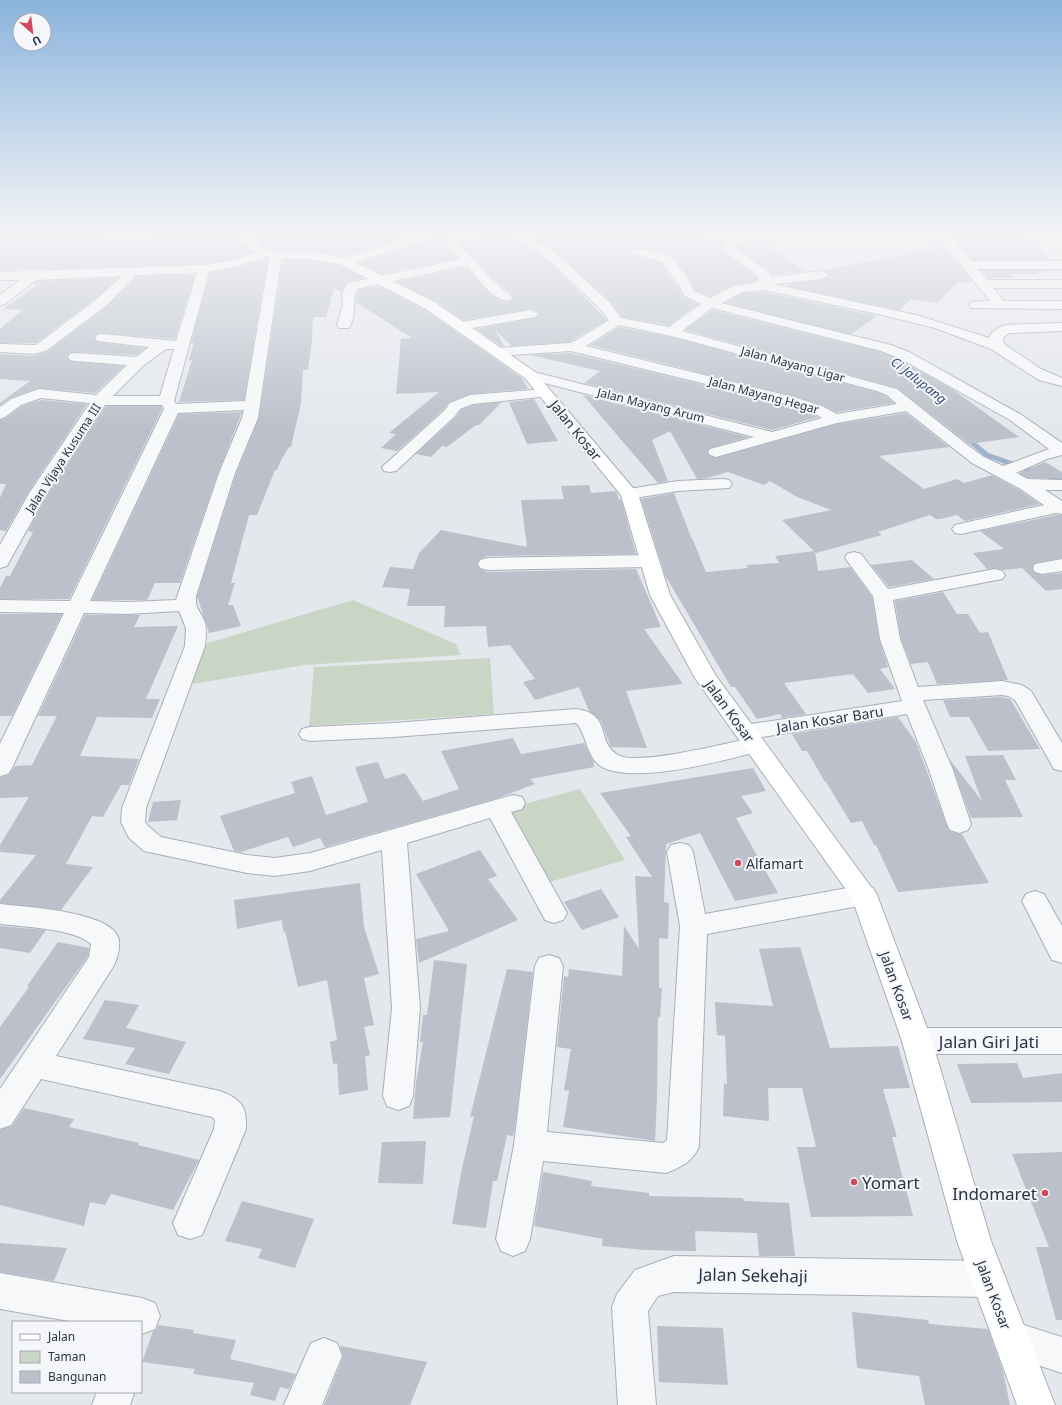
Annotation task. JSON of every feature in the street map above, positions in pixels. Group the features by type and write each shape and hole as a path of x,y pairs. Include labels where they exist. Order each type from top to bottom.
{"street":[{"path":"0,348 32,350 40,348 107,298"},
{"path":"0,768 76,608 169,405 181,345 195,298"},
{"path":"265,298 250,418 227,473 186,596 185,605 193,617 198,629 195,646 134,808 133,822 138,832 153,844 247,864 275,867 310,862 505,806 554,913"},
{"path":"344,325 349,298"},
{"name":"Jalan Kosar","path":"415,298 431,306 461,326 530,375 629,494 660,595 706,678 864,895 917,1041 974,1241 1036,1405"},
{"path":"498,352 571,347 582,343 617,321 596,298"},
{"path":"698,298 711,304 886,348 921,363 1015,417 1062,450"},
{"path":"672,332 721,298"},
{"path":"822,298 916,320 997,346 1049,379 1062,382"},
{"path":"994,298 1000,305"},
{"path":"976,306 1062,305"},
{"path":"461,326 532,314"},
{"name":"Jalan Mayang Ligar","path":"617,321 672,332 882,388 892,392 964,450 1013,468 1025,484 1061,508"},
{"path":"997,346 996,338 1005,329 1062,326"},
{"path":"102,338 164,345 181,345"},
{"name":"Jalan Vijaya Kusuma III","path":"0,562 39,492 100,400 139,362 164,345"},
{"name":"Jalan Mayang Hegar","path":"571,347 792,401 817,409 835,419"},
{"path":"75,357 139,362"},
{"name":"Jalan Mayang Arum","path":"530,375 771,436"},
{"path":"0,414 16,402 39,393 100,400 169,405 252,405"},
{"path":"390,467 450,413 455,406 470,400 546,393"},
{"path":"835,419 909,406"},
{"name":"Jalan Mayang Hegar","path":"716,452 835,419"},
{"path":"1013,468 1062,450"},
{"path":"629,494 678,486 723,484"},
{"path":"1025,484 1061,485"},
{"path":"961,529 1061,508"},
{"path":"854,558 883,596 890,638 899,667 941,770 959,824"},
{"path":"487,564 649,560"},
{"path":"1042,568 1062,565"},
{"path":"883,596 995,575"},
{"path":"0,606 76,608 185,605"},
{"name":"Jalan Kosar Baru","path":"310,734 394,730 576,716 588,721 604,756 616,765 640,765 670,762 750,739 913,700 1002,688 1014,690 1024,696 1062,762"},
{"path":"394,839 403,946 406,1008 398,1096"},
{"path":"530,1145 666,1158 683,1147 694,926 680,852"},
{"path":"694,926 864,895"},
{"path":"1035,901 1062,952"},
{"path":"0,914 63,922 94,930 105,940 103,959 0,1115"},
{"path":"513,1239 530,1145 549,966"},
{"name":"Jalan Giri Jati","path":"917,1041 1062,1041"},
{"path":"34,1064 220,1105 231,1114 230,1129 190,1223"},
{"name":"Jalan Sekehaji","path":"637,1405 630,1307 647,1282 674,1274 988,1279"},
{"path":"0,1291 142,1316"},
{"path":"1011,1339 1062,1355"},
{"path":"303,1405 324,1356"}],"green space":[{"path":"353,600 456,644 461,655 304,665 193,684 184,650"},
{"path":"490,658 494,714 309,726 314,667"},
{"path":"580,789 625,860 546,883 506,809"}],"building":[{"path":"20,298 96,298 36,343 0,343 0,329 23,310 3,309"},
{"path":"116,298 188,298 175,339 102,333 97,334 94,337 97,342 145,348 136,355 69,353 67,358 70,361 124,366 95,393 38,388 10,398 0,405 0,403 30,381 0,379 0,354 32,356 47,352 109,305"},
{"path":"203,298 261,298 244,400 179,402 192,360 189,360 194,343 191,343"},
{"path":"277,298 331,298 326,317 313,317 308,370 303,370 301,403 291,447 289,447 277,470 275,470 257,515 249,515 231,583 235,583 228,605 233,605 241,626 209,633 197,596 236,474 259,418"},
{"path":"357,298 401,298 425,310 522,378 528,389 470,394 449,402 444,409 397,451 381,448 396,434 389,433 439,392 396,394 401,339 412,338 356,302"},
{"path":"428,298 496,298 504,302 512,301 513,298 585,298 607,320 569,342 512,346 495,330 504,346 501,346 476,329 536,318 539,313 531,309 463,320"},
{"path":"606,298 685,298 698,304 669,325 622,317"},
{"path":"735,298 790,298 877,316 851,334 725,303"},
{"path":"841,298 942,298 937,303 911,299 899,310"},
{"path":"712,310 881,352 898,359 952,389 1019,437 969,444 897,388 685,330"},
{"path":"619,327 671,337 877,392 886,396 894,403 837,412 822,405 797,397 590,345"},
{"path":"571,353 787,405 811,413 818,417 772,430 584,383 600,371 530,355"},
{"path":"583,395 748,437 710,448 707,453 716,458 837,424 906,413 949,447 879,456 924,489 957,479 964,483 992,475 1018,489 1040,504 965,521 957,515 936,519 930,515 878,532 882,535 816,553 782,520 831,510 797,497 770,481 764,485 728,472 707,478 697,479 670,431 652,440 668,481 658,483"},
{"path":"534,399 558,441 527,444 509,402"},
{"path":"41,400 87,404 29,491 6,531 0,530 0,498 6,484 0,484 0,420 6,418 22,406"},
{"path":"502,402 479,425 476,425 447,447 442,446 431,457 416,454 456,417 461,410 473,405"},
{"path":"106,406 161,406 162,409 69,599 0,599 0,588 6,576 10,576 33,532 28,531 49,493"},
{"path":"242,412 218,473 180,583 155,583 147,600 92,600 179,414"},
{"path":"1045,462 1062,472 1062,478 1028,478 1019,473"},
{"path":"589,485 591,493 616,491 619,500 621,499 636,554 487,556 480,559 477,565 480,569 487,572 636,569 661,627 644,629 683,684 626,691 647,748 611,747 601,721 589,711 579,687 535,700 523,682 535,679 510,645 488,647 486,626 444,627 445,606 407,606 410,589 382,587 390,567 413,569 419,553 441,530 527,547 521,500 564,499 561,486"},
{"path":"674,493 691,537 690,538 692,538 706,572 748,568 746,565 779,563 775,556 815,551 818,571 850,567 872,597 879,639 888,667 880,669 895,689 868,693 853,674 784,683 806,714 782,718 780,714 757,719 735,687 731,687 665,575 641,499"},
{"path":"1062,515 1062,558 1035,563 1032,569 1035,573 1042,575 1062,573 1062,589 1046,591 1022,568 1003,570 995,568 987,569 973,553 1004,549 980,531"},
{"path":"912,560 934,579 889,587 871,565"},
{"path":"943,592 957,614 968,614 980,633 988,632 1008,680 937,684 928,662 911,664 901,639 895,601"},
{"path":"0,614 62,614 12,716 0,716"},
{"path":"85,615 140,615 134,627 178,626 146,699 160,699 152,718 97,717 80,756 139,759 129,785 121,785 103,817 92,816 66,864 93,867 61,910 0,903 0,900 36,855 0,852 0,845 29,797 0,798 0,777 9,775 15,766 32,765 57,716 38,716"},
{"path":"1002,697 1010,699 1040,749 988,751 969,717 950,717 943,700"},
{"path":"898,717 916,742 949,831 962,834 989,883 898,892 876,845 874,845 862,821 851,823 807,751 802,751 792,734"},
{"path":"513,738 521,754 584,743 593,760 594,767 530,779 535,784 495,799 325,847 320,838 293,847 288,837 241,852 234,851 220,816 295,793 291,782 312,776 326,815 368,802 355,767 378,762 385,779 405,773 423,801 459,789 441,751"},
{"path":"1003,755 1016,780 1005,780 1023,817 971,818 950,760 982,801 965,756"},
{"path":"753,768 766,791 741,796 753,813 736,818 778,893 735,901 700,833 666,844 664,902 669,903 668,939 659,938 659,988 662,988 660,1017 658,1017 655,1141 563,1127 569,1091 564,1090 571,1049 557,1047 564,976 568,977 569,969 622,976 624,926 639,949 635,876 652,877 626,837 631,836 600,793"},
{"path":"181,800 177,820 148,822 153,802"},
{"path":"480,850 497,876 488,879 518,920 419,963 416,939 449,931 416,874"},
{"path":"360,883 364,927 379,974 364,978 374,1025 364,1027 370,1055 365,1056 368,1090 339,1095 337,1063 333,1064 330,1042 337,1040 327,980 298,987 285,931 283,932 282,920 237,929 234,900"},
{"path":"601,889 619,917 582,930 564,902"},
{"path":"0,926 46,930 30,953 0,948"},
{"path":"58,942 89,948 88,956 0,1079 0,1027 29,987 27,986"},
{"path":"800,947 830,1048 898,1046 910,1088 883,1089 897,1137 892,1137 913,1216 811,1217 797,1147 816,1147 802,1088 768,1088 769,1121 723,1116 724,1083 727,1084 725,1036 717,1035 715,1002 773,1006 759,949"},
{"path":"434,960 467,964 450,1117 413,1119 416,1083 423,1042 420,1042 423,1015 427,1015"},
{"path":"507,969 533,972 515,1128 513,1136 507,1135 497,1181 493,1181 486,1228 452,1224 461,1173 474,1116 470,1117"},
{"path":"105,1000 139,1005 126,1028 186,1042 169,1074 125,1064 135,1048 83,1039"},
{"path":"1017,1063 1023,1078 1062,1073 1062,1102 971,1103 957,1064"},
{"path":"24,1108 74,1119 69,1127 139,1143 138,1145 199,1160 173,1210 111,1194 105,1205 90,1202 84,1226 0,1205 0,1130 12,1126"},
{"path":"426,1141 423,1184 378,1183 382,1142"},
{"name":"Indomaret","path":"1062,1152 1062,1320 1056,1320 1036,1247 1049,1247 1012,1154"},
{"path":"543,1172 592,1181 591,1186 649,1193 649,1196 743,1198 744,1201 789,1203 795,1256 759,1256 757,1233 695,1231 696,1251 645,1250 602,1246 603,1239 534,1226"},
{"path":"242,1201 314,1219 295,1268 258,1258 262,1249 225,1241"},
{"path":"0,1243 67,1248 54,1281 0,1272"},
{"path":"852,1312 928,1320 929,1324 988,1329 1003,1371 1010,1405 925,1405 919,1376 857,1368"},
{"path":"158,1325 194,1330 193,1333 236,1340 230,1359 296,1374 289,1389 280,1387 275,1401 250,1395 254,1383 193,1374 195,1369 142,1362 153,1331 156,1330"},
{"path":"657,1326 723,1328 728,1385 659,1382"},
{"path":"340,1346 427,1362 410,1405 324,1405 343,1357"}],"waterway":[{"name":"Ci Jalupang","path":"965,437 987,455 1035,472"},
{"name":"Ci Jalupang","path":"1045,475 1062,481"}],"place":[{"name":"Alfamart","path":"738,863"},
{"name":"Yomart","path":"854,1182"},
{"name":"Indomaret","path":"1045,1193"}]}
